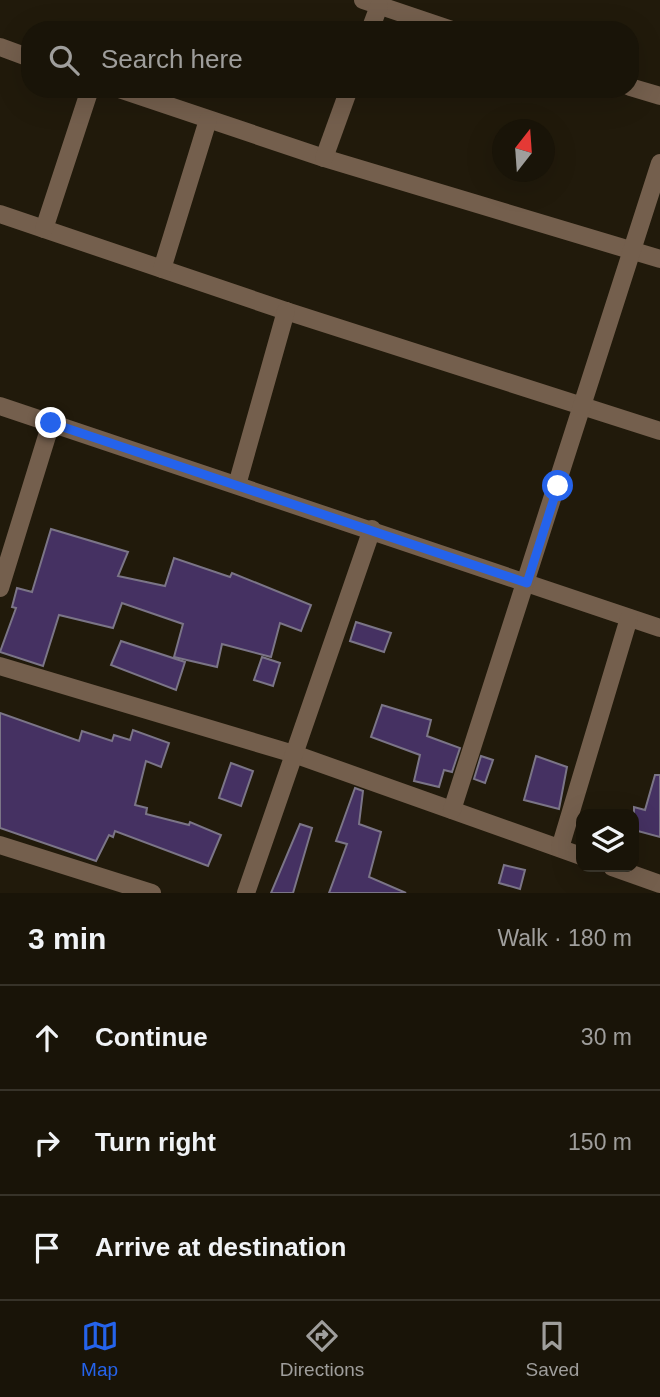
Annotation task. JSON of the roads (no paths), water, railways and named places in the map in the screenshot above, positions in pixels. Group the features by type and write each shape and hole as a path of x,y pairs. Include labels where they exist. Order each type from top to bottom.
{"street":[{"path":"370,21 371,3 425,21"},
{"path":"0,47 21,55"},
{"path":"639,90 660,96"},
{"path":"44,229 87,98"},
{"path":"144,98 324,158 660,259"},
{"path":"324,158 346,98"},
{"path":"162,269 208,120"},
{"path":"452,810 660,163"},
{"path":"0,214 286,311 660,432"},
{"path":"237,485 286,311"},
{"path":"0,406 660,628"},
{"path":"0,587 51,423"},
{"path":"246,893 372,529"},
{"path":"560,848 629,618"},
{"path":"0,666 293,754 576,854"},
{"path":"0,845 152,893"},
{"path":"626,872 660,884"}]}
